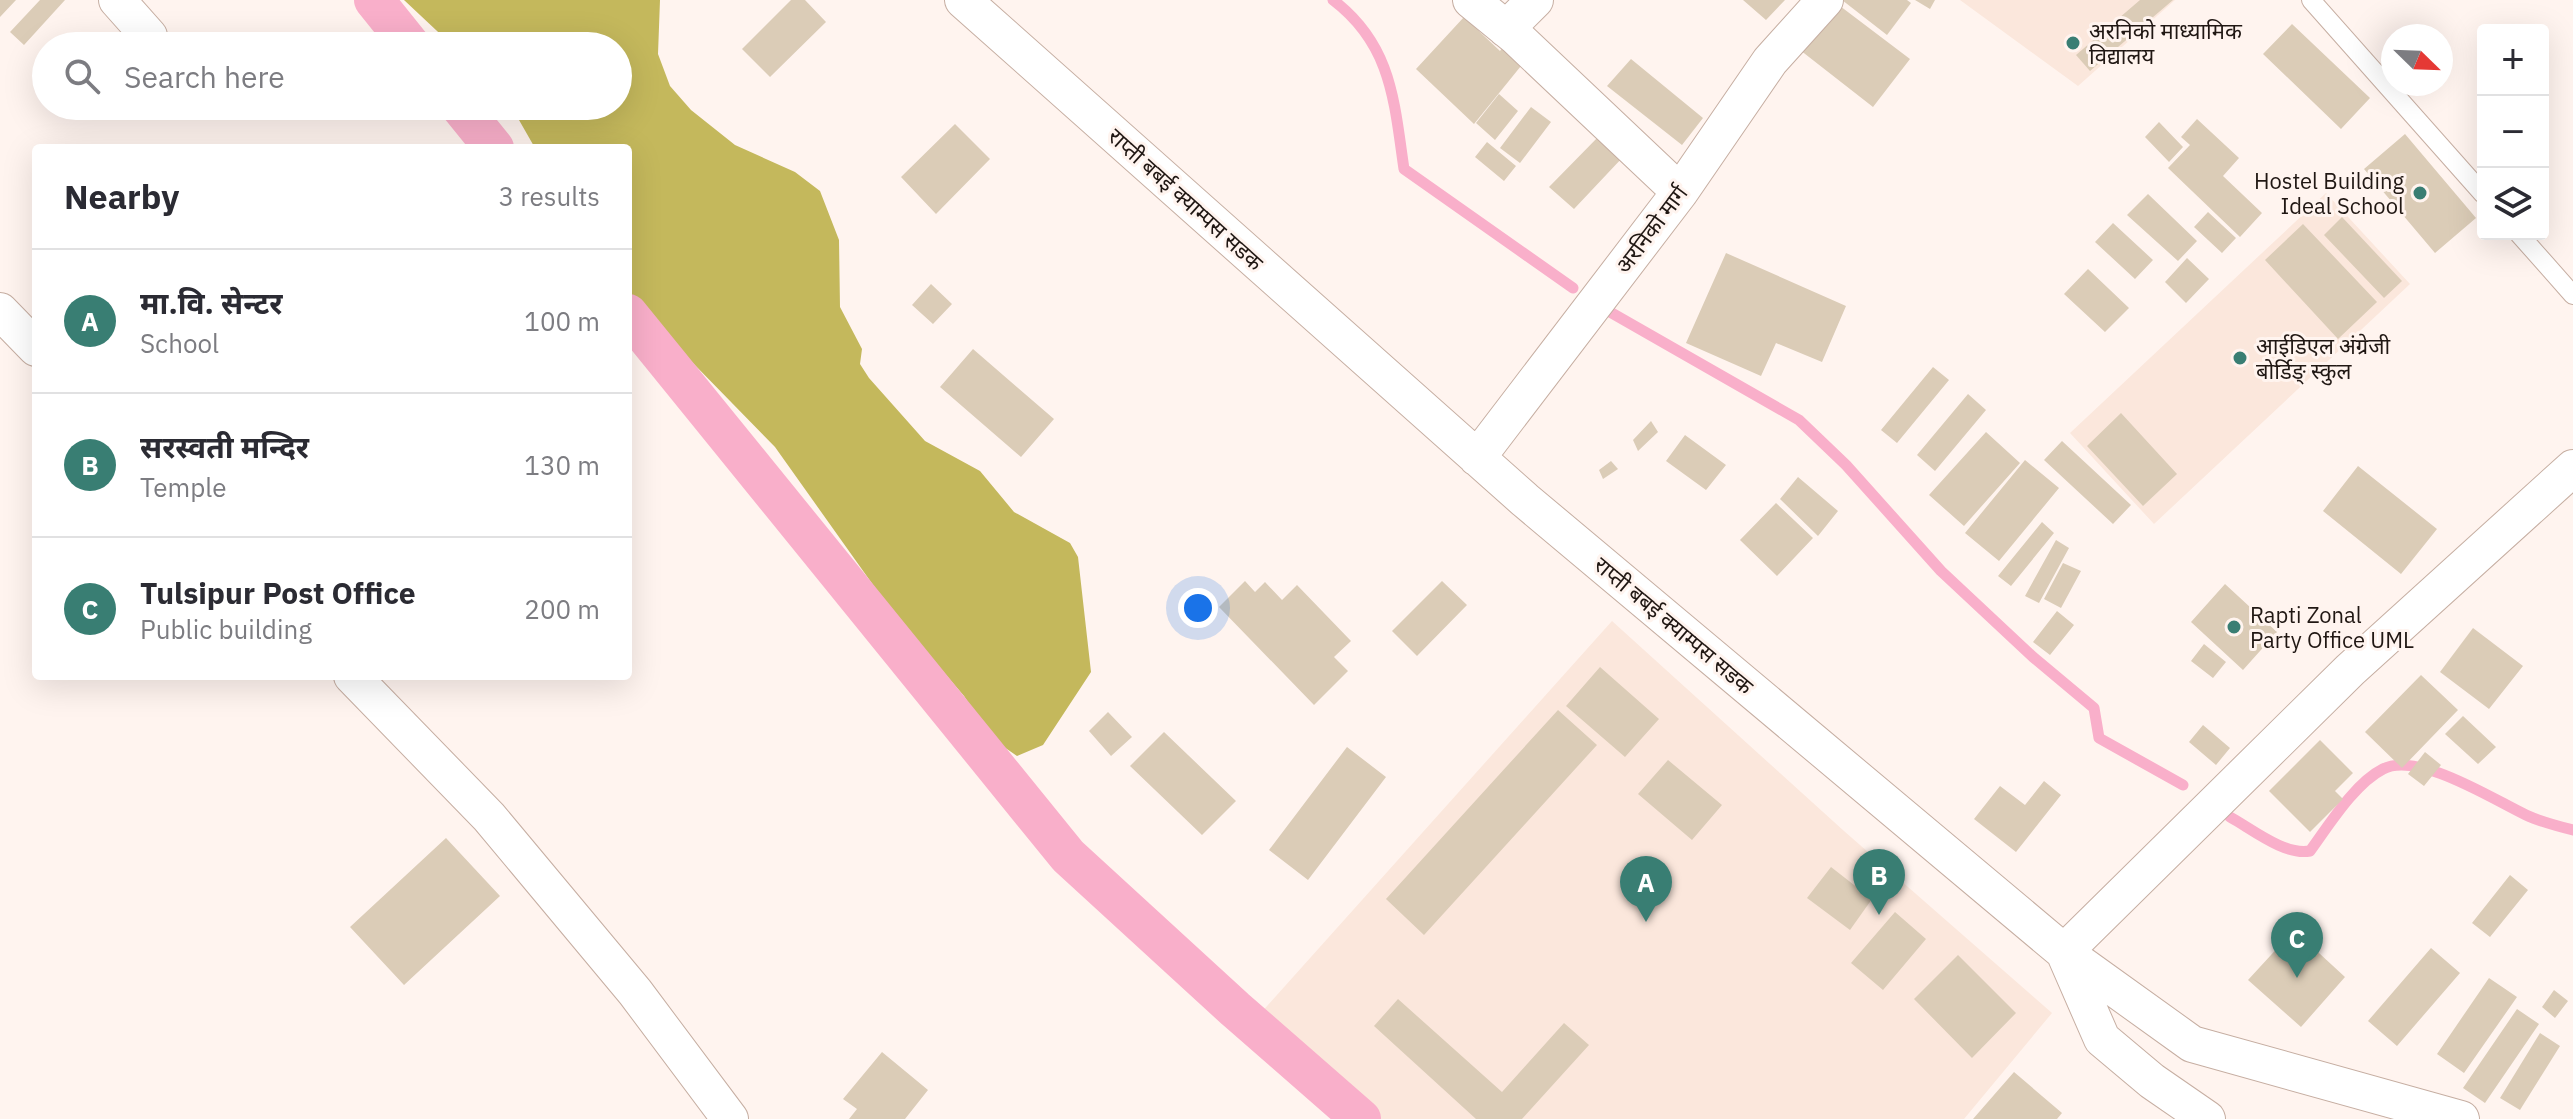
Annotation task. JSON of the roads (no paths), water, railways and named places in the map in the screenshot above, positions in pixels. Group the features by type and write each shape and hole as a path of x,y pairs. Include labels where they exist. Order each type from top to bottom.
{"street":[{"path":"117,0 145,32"},
{"name":"राप्ती बबई क्याम्पस सडक","path":"963,0 1477,458 2064,952 2192,1044 2461,1119"},
{"path":"1471,0 1680,192"},
{"path":"1506,29 1535,0"},
{"name":"अरनिको मार्ग","path":"1477,458 1680,192 1770,61 1825,0"},
{"path":"0,311 32,344"},
{"path":"2207,1119 2152,1081 2102,1039 2064,952 2350,670 2573,468"},
{"path":"356,680 489,817 635,992 730,1119"}],"lane":[{"path":"2311,0 2477,187"},
{"path":"2524,240 2573,295"}],"waterway":[{"path":"374,0 400,32"},
{"path":"1333,0 1353,17 1379,55 1393,98 1404,169 1573,288"},
{"path":"471,120 491,144"},
{"path":"1610,312 1799,420 1846,465 1941,571 2033,657 2094,708 2099,738 2183,785"},
{"path":"632,319 1068,856 1361,1119"},
{"path":"2230,817 2280,846 2310,851 2362,784 2383,769 2398,765 2435,772 2532,817 2573,830"}],"place":[{"name":"अरनिको माध्यामिक विद्यालय","path":"2073,43"},
{"name":"Hostel Building Ideal School","path":"2420,193"},
{"name":"आईडिएल अंग्रेजी बोर्डिङ् स्कुल","path":"2240,358"},
{"name":"Rapti Zonal Party Office UML","path":"2234,627"},
{"name":"सरस्वती मन्दिर","path":"1879,915"},
{"name":"मा.वि. सेन्टर","path":"1646,922"},
{"name":"Tulsipur Post Office","path":"2297,978"}]}
